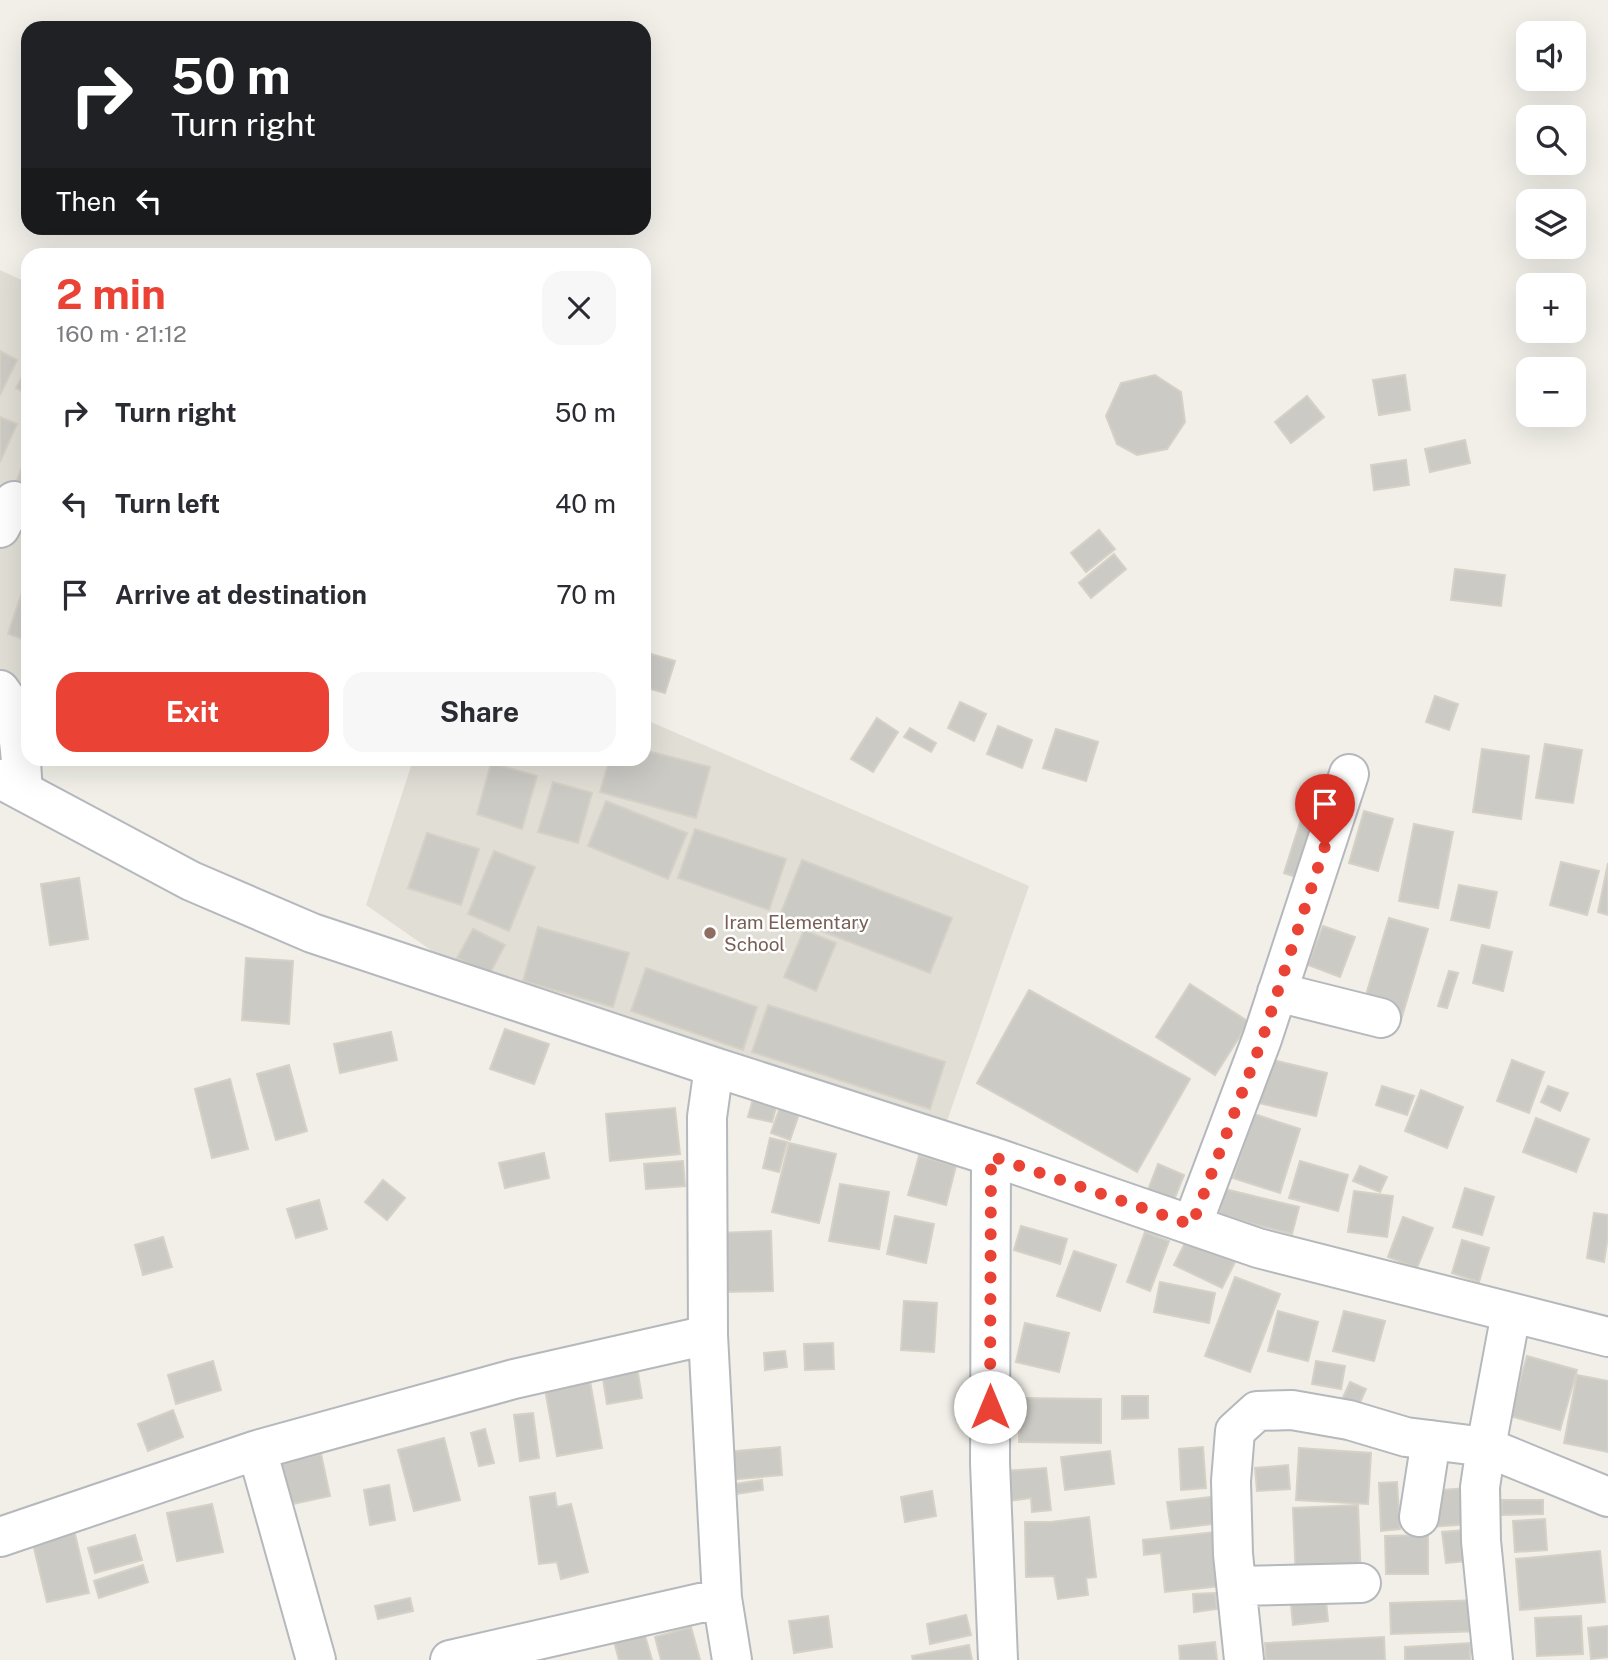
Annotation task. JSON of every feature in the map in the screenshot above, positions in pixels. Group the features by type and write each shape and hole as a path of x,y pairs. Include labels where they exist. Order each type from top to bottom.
{"street":[{"path":"0,690 15,721 19,739 11,785 191,881 312,933 991,1156 1258,1248 1608,1337"},
{"path":"1192,1225 1262,1040 1349,774"},
{"path":"1277,992 1381,1017"},
{"path":"714,1066 707,1117 708,1335 722,1598 732,1660"},
{"path":"991,1156 989,1463 998,1660"},
{"path":"1493,1660 1481,1541 1480,1487 1511,1312"},
{"path":"0,1537 257,1450 514,1379 708,1335"},
{"path":"1244,1660 1233,1554 1231,1481 1235,1431 1257,1411 1292,1410 1349,1420 1406,1437 1486,1447 1608,1497"},
{"path":"1419,1517 1431,1440"},
{"path":"257,1450 316,1660"},
{"path":"1237,1586 1361,1583"},
{"path":"450,1660 722,1598"}],"shaded area":[{"path":"0,270 21,280 21,711 0,709"},
{"name":"Iram Elementary School","path":"651,722 1029,886 947,1121 831,1087 448,962 366,905 411,766 651,766"}],"building":[{"path":"0,351 17,360 0,395"},
{"path":"1155,375 1181,392 1185,422 1167,449 1137,455 1117,444 1106,416 1121,383"},
{"path":"1405,375 1410,410 1379,415 1373,380"},
{"path":"1307,396 1324,417 1291,443 1275,422"},
{"path":"0,417 17,424 0,462"},
{"path":"1465,440 1470,463 1430,472 1425,449"},
{"path":"1406,460 1409,485 1374,490 1371,465"},
{"path":"1099,530 1115,549 1086,572 1071,553"},
{"path":"1114,554 1126,569 1091,598 1079,583"},
{"path":"1455,569 1505,575 1501,606 1451,600"},
{"path":"21,595 21,639 8,634"},
{"path":"651,654 675,661 665,693 651,689"},
{"path":"1435,696 1458,704 1449,730 1426,722"},
{"path":"960,702 986,714 974,741 948,728"},
{"path":"877,718 898,732 873,772 851,759"},
{"path":"998,726 1032,740 1022,768 987,754"},
{"path":"910,728 936,743 931,752 904,737"},
{"path":"1056,729 1098,742 1086,781 1043,768"},
{"path":"1545,744 1582,750 1573,803 1536,798"},
{"path":"1482,749 1529,756 1521,819 1473,812"},
{"path":"651,752 710,767 696,818 600,792 607,766 651,766"},
{"path":"490,766 502,766 537,776 522,829 477,814"},
{"path":"553,782 592,793 578,843 538,832"},
{"path":"606,801 687,833 668,879 588,846"},
{"path":"1364,811 1393,819 1378,871 1349,863"},
{"path":"1303,813 1324,820 1305,880 1284,873"},
{"path":"1414,824 1453,832 1438,908 1399,901"},
{"path":"695,829 786,859 769,910 678,878"},
{"path":"427,833 479,849 461,905 408,888"},
{"path":"494,851 535,867 509,931 468,914"},
{"path":"802,860 952,918 930,973 780,915"},
{"path":"1561,862 1599,871 1587,915 1550,905"},
{"path":"1608,863 1608,915 1598,912"},
{"path":"79,878 88,939 50,945 41,884"},
{"path":"1459,885 1497,892 1489,928 1451,920"},
{"path":"1389,918 1428,929 1401,1020 1362,1008"},
{"path":"1323,926 1355,937 1340,977 1308,965"},
{"path":"538,927 629,953 613,1007 523,981"},
{"path":"473,929 505,945 489,975 457,958"},
{"path":"804,930 836,943 816,991 784,977"},
{"path":"1482,945 1512,952 1503,991 1473,983"},
{"path":"246,958 293,961 289,1024 242,1020"},
{"path":"646,968 757,1007 743,1050 631,1011"},
{"path":"1449,971 1458,973 1447,1008 1438,1006"},
{"path":"1190,984 1249,1022 1215,1075 1156,1037"},
{"path":"1029,990 1190,1079 1137,1172 977,1083"},
{"path":"768,1005 945,1062 930,1109 752,1052"},
{"path":"505,1029 549,1044 534,1084 490,1069"},
{"path":"391,1032 397,1060 340,1073 334,1044"},
{"path":"1265,1058 1327,1073 1316,1116 1254,1102"},
{"path":"1512,1060 1544,1072 1529,1113 1497,1101"},
{"path":"289,1065 307,1131 276,1140 257,1074"},
{"path":"230,1079 248,1149 212,1158 195,1089"},
{"path":"1382,1086 1414,1096 1407,1115 1376,1105"},
{"path":"1548,1086 1568,1093 1560,1111 1541,1102"},
{"path":"1421,1090 1463,1107 1447,1148 1405,1131"},
{"path":"753,1099 777,1104 772,1122 748,1117"},
{"path":"780,1107 799,1114 790,1140 771,1133"},
{"path":"675,1108 680,1154 610,1161 606,1114"},
{"path":"1254,1114 1300,1129 1280,1193 1233,1178"},
{"path":"1536,1118 1589,1139 1576,1172 1523,1152"},
{"path":"770,1138 787,1142 779,1172 763,1168"},
{"path":"789,1143 836,1154 819,1223 772,1212"},
{"path":"544,1153 549,1178 505,1188 499,1163"},
{"path":"919,1156 956,1166 946,1205 908,1195"},
{"path":"683,1161 685,1186 646,1189 644,1164"},
{"path":"1300,1161 1348,1175 1338,1211 1289,1198"},
{"path":"1158,1164 1184,1175 1174,1200 1148,1190"},
{"path":"1360,1166 1387,1177 1380,1192 1353,1181"},
{"path":"383,1180 405,1198 387,1220 365,1202"},
{"path":"840,1184 889,1192 879,1249 829,1241"},
{"path":"1465,1188 1494,1197 1482,1235 1453,1227"},
{"path":"1225,1189 1299,1207 1292,1234 1219,1215"},
{"path":"1354,1191 1393,1196 1387,1237 1348,1232"},
{"path":"319,1200 327,1229 296,1238 287,1209"},
{"path":"1594,1213 1608,1215 1604,1262 1587,1258"},
{"path":"895,1216 934,1224 926,1263 887,1254"},
{"path":"1403,1217 1433,1228 1417,1268 1388,1257"},
{"path":"1021,1226 1067,1239 1060,1264 1014,1250"},
{"path":"771,1231 773,1291 721,1292 719,1233"},
{"path":"1145,1232 1169,1241 1150,1291 1127,1282"},
{"path":"163,1237 172,1267 143,1275 135,1245"},
{"path":"1188,1237 1236,1260 1222,1288 1174,1265"},
{"path":"1462,1240 1489,1248 1479,1282 1452,1273"},
{"path":"1074,1251 1116,1265 1100,1311 1057,1296"},
{"path":"1235,1277 1280,1294 1250,1372 1205,1356"},
{"path":"1160,1282 1215,1293 1209,1323 1154,1312"},
{"path":"904,1301 937,1303 934,1352 901,1350"},
{"path":"1278,1311 1318,1322 1308,1361 1268,1351"},
{"path":"1344,1311 1385,1321 1374,1361 1333,1351"},
{"path":"1025,1323 1069,1333 1059,1372 1016,1362"},
{"path":"833,1343 834,1369 805,1370 804,1344"},
{"path":"785,1351 787,1367 765,1370 764,1353"},
{"path":"1527,1356 1577,1370 1560,1430 1510,1416"},
{"path":"213,1361 221,1390 176,1404 168,1375"},
{"path":"636,1361 642,1398 607,1404 601,1367"},
{"path":"1316,1361 1345,1366 1341,1389 1312,1384"},
{"path":"1577,1375 1608,1381 1608,1452 1564,1443"},
{"path":"590,1381 602,1448 557,1456 545,1389"},
{"path":"1350,1382 1366,1389 1356,1412 1340,1404"},
{"path":"1122,1396 1148,1396 1148,1418 1122,1419"},
{"path":"1019,1398 1101,1399 1101,1443 1019,1442"},
{"path":"173,1410 183,1437 148,1451 138,1424"},
{"path":"533,1413 539,1458 520,1461 514,1415"},
{"path":"485,1429 494,1463 479,1466 471,1433"},
{"path":"444,1438 460,1500 414,1511 398,1450"},
{"path":"780,1447 782,1475 728,1480 726,1452"},
{"path":"1203,1447 1206,1488 1181,1490 1179,1449"},
{"path":"1299,1448 1371,1453 1368,1504 1296,1500"},
{"path":"1110,1451 1114,1484 1065,1490 1061,1457"},
{"path":"321,1454 330,1496 288,1505 279,1463"},
{"path":"1288,1465 1290,1489 1257,1491 1255,1468"},
{"path":"1046,1468 1051,1510 1032,1512 1031,1498 1008,1501 1005,1471"},
{"path":"762,1480 763,1490 729,1495 728,1485"},
{"path":"1397,1482 1400,1529 1381,1531 1379,1483"},
{"path":"389,1485 395,1520 370,1525 364,1490"},
{"path":"1483,1487 1486,1523 1429,1527 1427,1491"},
{"path":"932,1491 936,1516 905,1522 901,1497"},
{"path":"555,1493 557,1507 571,1504 588,1572 561,1579 557,1562 539,1564 530,1497"},
{"path":"1218,1496 1221,1523 1171,1529 1167,1502"},
{"path":"1502,1500 1543,1500 1543,1514 1502,1515"},
{"path":"212,1504 223,1552 177,1561 167,1513"},
{"path":"1358,1505 1361,1580 1296,1583 1293,1508"},
{"path":"1089,1517 1096,1577 1086,1578 1088,1595 1058,1599 1054,1576 1026,1577 1025,1522"},
{"path":"1545,1519 1547,1550 1515,1552 1513,1521"},
{"path":"1476,1529 1480,1560 1446,1563 1442,1532"},
{"path":"74,1530 89,1593 47,1602 32,1540"},
{"path":"1224,1531 1230,1585 1165,1592 1161,1553 1144,1555 1143,1540"},
{"path":"135,1535 142,1560 95,1573 88,1548"},
{"path":"1428,1535 1428,1574 1386,1574 1385,1536"},
{"path":"1600,1551 1605,1602 1520,1610 1516,1559"},
{"path":"143,1565 148,1582 99,1598 94,1581"},
{"path":"1325,1590 1328,1621 1293,1625 1290,1594"},
{"path":"1215,1593 1217,1609 1194,1612 1193,1594"},
{"path":"410,1598 413,1611 378,1619 375,1606"},
{"path":"1482,1600 1483,1631 1391,1634 1390,1603"},
{"path":"966,1615 971,1635 930,1644 927,1624"},
{"path":"828,1616 832,1647 794,1653 789,1621"},
{"path":"1581,1616 1583,1654 1537,1656 1535,1618"},
{"path":"642,1625 652,1660 619,1660 612,1634"},
{"path":"1608,1626 1608,1657 1591,1659 1588,1628"},
{"path":"691,1627 700,1660 661,1660 655,1637"},
{"path":"1384,1637 1385,1660 1266,1660 1265,1643"},
{"path":"1215,1642 1217,1660 1180,1660 1179,1646"},
{"path":"1470,1643 1470,1660 1405,1660 1405,1647"},
{"path":"969,1645 972,1660 913,1660 912,1656"}],"place":[{"name":"Iram Elementary School","path":"710,933"}],"route":[{"path":"990,1407 991,1156 1192,1225 1262,1040 1325,846"}]}
